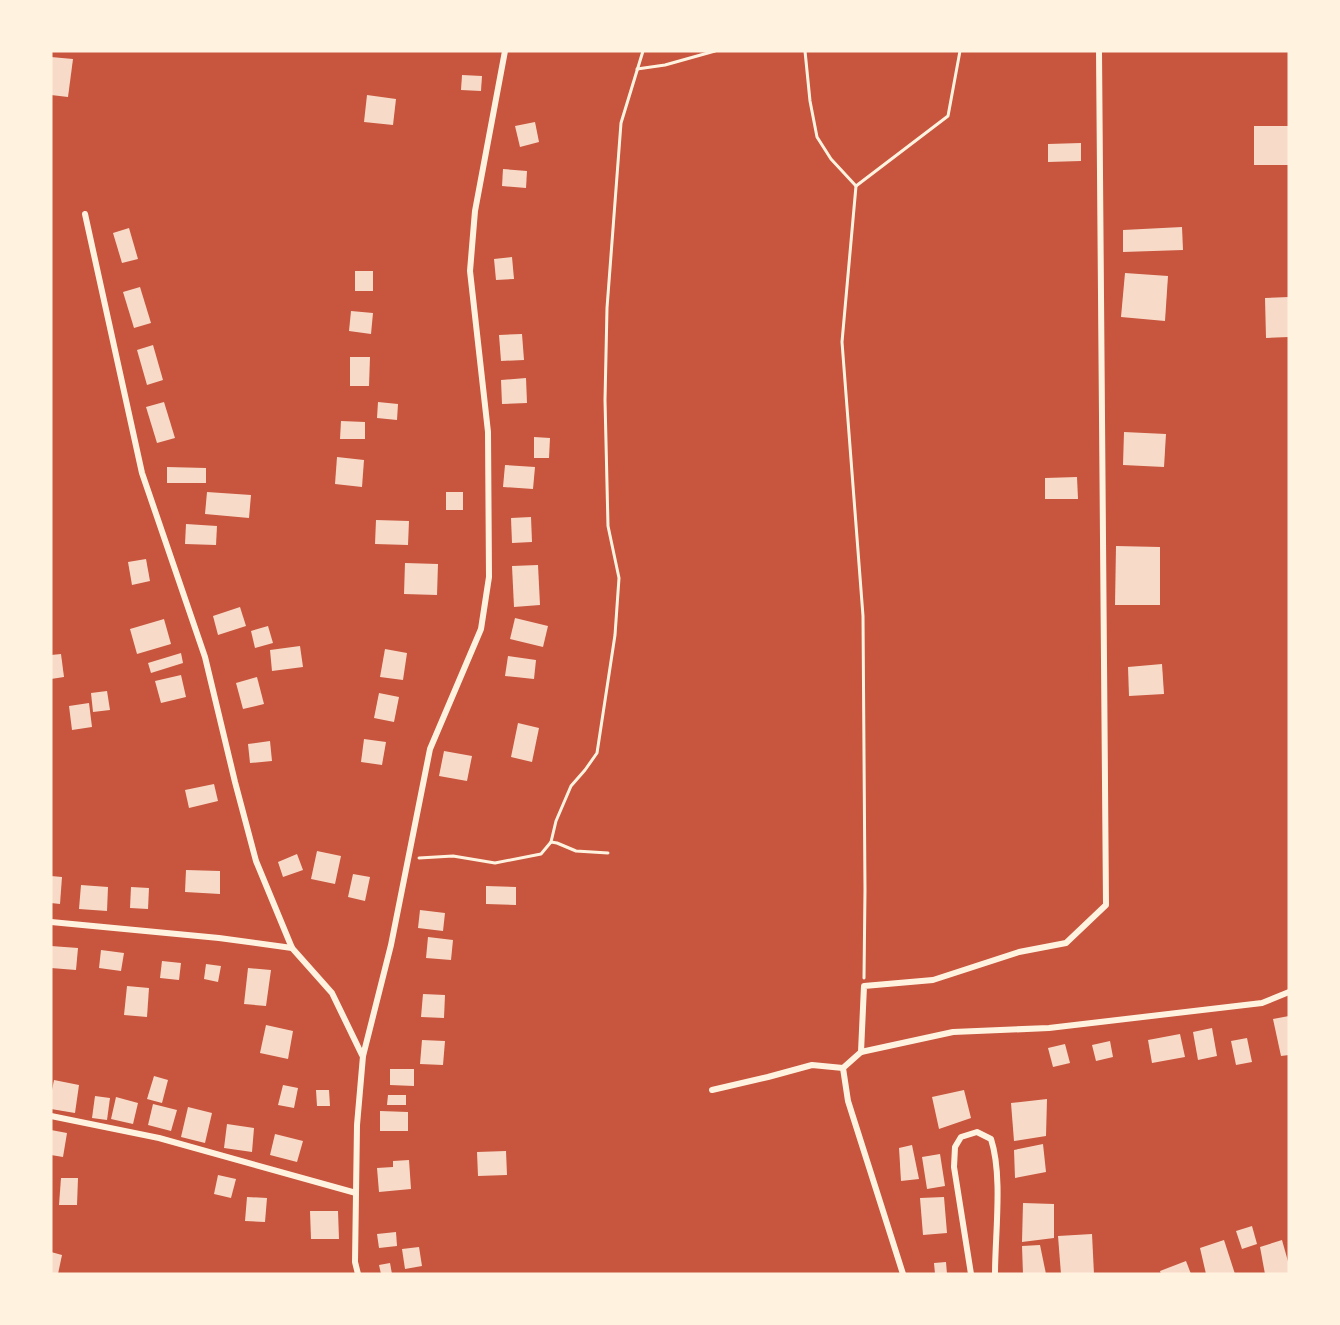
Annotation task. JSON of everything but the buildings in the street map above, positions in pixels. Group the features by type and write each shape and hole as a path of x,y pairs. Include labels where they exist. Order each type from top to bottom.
{"street":[{"path":"358,1274 355,1262 357,1125 363,1056 391,945 430,749 481,629 489,577 488,432 470,271 475,211 505,51"},
{"path":"861,1052 864,986 933,980 1019,952 1066,943 1106,905 1099,51"},
{"path":"85,214 142,473 205,657 256,861 292,948 332,993 363,1056"},
{"path":"51,922 208,937 292,948"},
{"path":"712,1090 812,1065 843,1068 861,1052 953,1032 1049,1028 1262,1003 1289,992"},
{"path":"843,1068 848,1101 903,1274"},
{"path":"51,1116 159,1138 356,1193"},
{"path":"971,1274 954,1167 955,1148 961,1137 977,1132 991,1139 995,1152 997,1192 995,1274"}],"path":[{"path":"408,858 453,856 495,862 541,854 551,842 559,812 571,786 597,753 615,635 619,578 608,526 605,400 607,308 621,123 642,51"},
{"path":"638,69 665,65 715,51"},
{"path":"805,51 810,101 817,137 831,159 856,186"},
{"path":"864,986 863,616 842,342 856,186 948,116 960,51"},
{"path":"551,842 576,851 608,853"}]}
